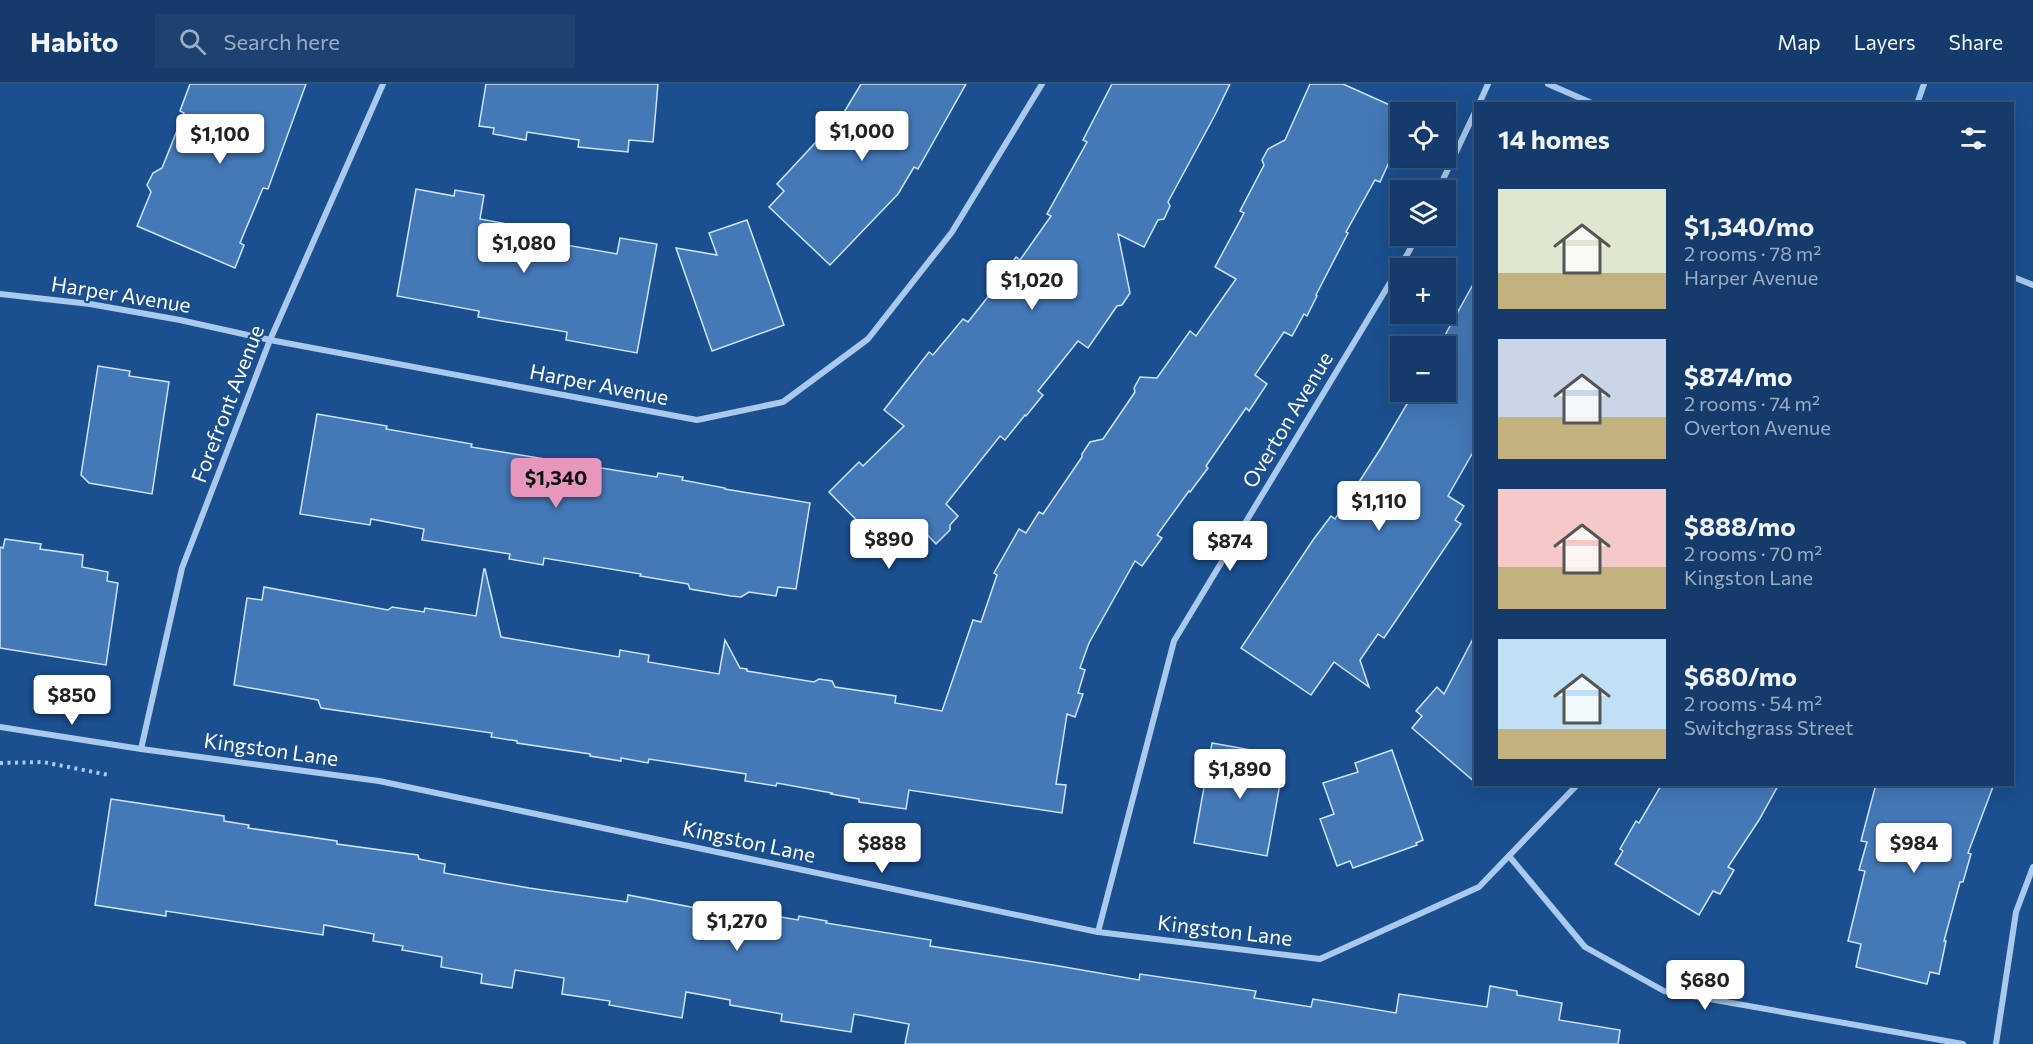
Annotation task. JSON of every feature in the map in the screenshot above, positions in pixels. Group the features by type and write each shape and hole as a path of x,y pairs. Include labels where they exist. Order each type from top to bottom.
{"street":[{"name":"Forefront Avenue","path":"141,749 182,568 270,340 383,84"},
{"name":"Harper Avenue","path":"0,294 90,304 158,316 270,340 697,420 783,402 868,339 952,232 1042,84"},
{"path":"1480,102 1488,84"},
{"path":"1548,84 1589,102"},
{"path":"1918,102 1924,84"},
{"path":"1443,180 1474,114"},
{"name":"Overton Avenue","path":"1098,932 1174,641 1412,246"},
{"path":"2014,277 2033,285"},
{"name":"Kingston Lane","path":"0,727 141,749 379,781 1098,932 1320,959 1479,887 1576,786"},
{"path":"1509,856 1586,947 1664,991 1964,1044"},
{"path":"1996,1044 2016,912 2033,867"}],"path":[{"path":"0,763 43,762 109,775"}],"building":[{"path":"190,84 306,84 268,189 263,188 240,243 244,245 235,268 137,226 151,192 147,185 153,173 162,168 184,113 180,111"},
{"path":"486,84 658,84 653,142 629,140 628,152 578,147 579,140 527,132 526,140 493,134 494,128 479,126"},
{"path":"861,84 966,84 918,169 914,167 898,194 830,265 769,207 784,191 777,184 829,128 836,117 840,119"},
{"path":"1112,84 1230,84 1168,202 1170,206 1164,219 1158,220 1144,247 1118,234 1130,293 1122,305 1117,306 1088,348 1078,341 1038,391 1043,395 1026,416 1005,440 1000,436 946,504 958,516 950,525 950,530 936,544 916,523 887,551 829,492 859,462 863,466 904,426 884,410 929,352 933,355 963,319 968,322 1016,257 1020,260 1051,216 1047,214 1087,142 1083,140"},
{"path":"1310,84 1343,84 1390,105 1390,160 1380,182 1375,180 1346,232 1348,233 1307,316 1304,314 1292,336 1284,332 1255,375 1267,384 1249,411 1246,408 1206,466 1208,468 1157,535 1162,538 1142,566 1135,561 1089,643 1080,668 1085,670 1078,693 1083,694 1075,717 1067,714 1056,784 1066,785 1062,813 909,790 906,809 859,802 859,799 832,793 777,783 776,786 745,781 746,774 649,759 648,763 590,756 590,754 491,737 492,733 321,708 318,700 234,685 247,598 262,600 264,587 388,610 392,607 424,612 425,608 476,616 485,569 501,637 619,657 620,650 649,655 648,662 719,674 725,640 740,668 747,669 747,671 814,682 819,679 832,681 835,687 896,696 895,703 942,711 973,620 981,622 997,575 994,573 1019,529 1026,533 1039,512 1043,514 1090,442 1103,439 1135,392 1134,388 1140,377 1157,378 1190,331 1196,336 1236,279 1215,267 1244,213 1240,211 1264,165 1262,160 1268,149 1285,140"},
{"path":"416,189 454,196 455,190 484,195 480,219 545,231 543,241 617,254 620,238 657,244 637,353 566,340 567,332 478,317 479,311 397,296"},
{"path":"747,220 784,325 712,351 676,248 717,255 709,233"},
{"path":"1474,283 1474,450 1448,496 1464,506 1455,520 1461,524 1384,638 1378,634 1360,660 1369,687 1334,662 1311,695 1241,648 1313,540 1331,516 1335,519 1408,402 1456,402 1456,336 1445,336 1451,324 1456,324 1456,315"},
{"path":"98,366 130,371 129,376 169,382 152,494 89,483 81,475"},
{"path":"317,414 472,444 471,447 657,477 658,473 683,477 682,480 725,489 810,503 796,589 778,587 776,596 749,592 741,597 731,596 690,589 688,584 640,576 641,574 544,558 543,565 509,559 510,554 422,540 424,529 371,519 370,525 300,514"},
{"path":"5,539 41,544 40,549 83,555 82,567 108,572 107,581 118,583 106,665 0,648 0,547 3,548"},
{"path":"1474,637 1474,781 1412,728 1422,716 1416,711 1437,687 1444,694"},
{"path":"1212,743 1285,756 1267,856 1194,843"},
{"path":"1392,750 1423,840 1416,843 1417,845 1353,868 1350,861 1337,866 1320,819 1334,814 1323,783 1358,772 1355,763"},
{"path":"1661,786 1778,786 1728,867 1734,870 1720,894 1713,891 1699,915 1615,864 1623,851 1620,849 1636,821 1639,823"},
{"path":"1875,786 1993,786 1968,853 1971,854 1963,882 1960,882 1944,941 1946,941 1939,974 1930,972 1927,984 1856,967 1861,944 1848,941 1865,871 1859,870 1867,842 1861,841"},
{"path":"111,799 224,816 224,821 249,825 248,828 337,841 337,844 418,855 419,859 445,864 444,873 529,888 627,902 628,895 712,911 712,908 727,910 728,908 798,920 799,916 827,921 826,923 931,940 930,946 1139,980 1140,974 1256,991 1254,998 1311,1007 1313,999 1396,1013 1399,994 1487,1007 1490,986 1517,991 1517,995 1562,1003 1559,1020 1620,1030 1618,1044 905,1044 909,1024 854,1014 851,1032 781,1021 782,1014 730,1005 730,1000 686,992 682,1018 609,1005 610,1001 562,994 564,978 515,970 512,988 481,983 482,974 441,967 442,957 402,950 403,946 373,941 374,934 324,925 323,935 166,911 166,916 95,905"}]}
